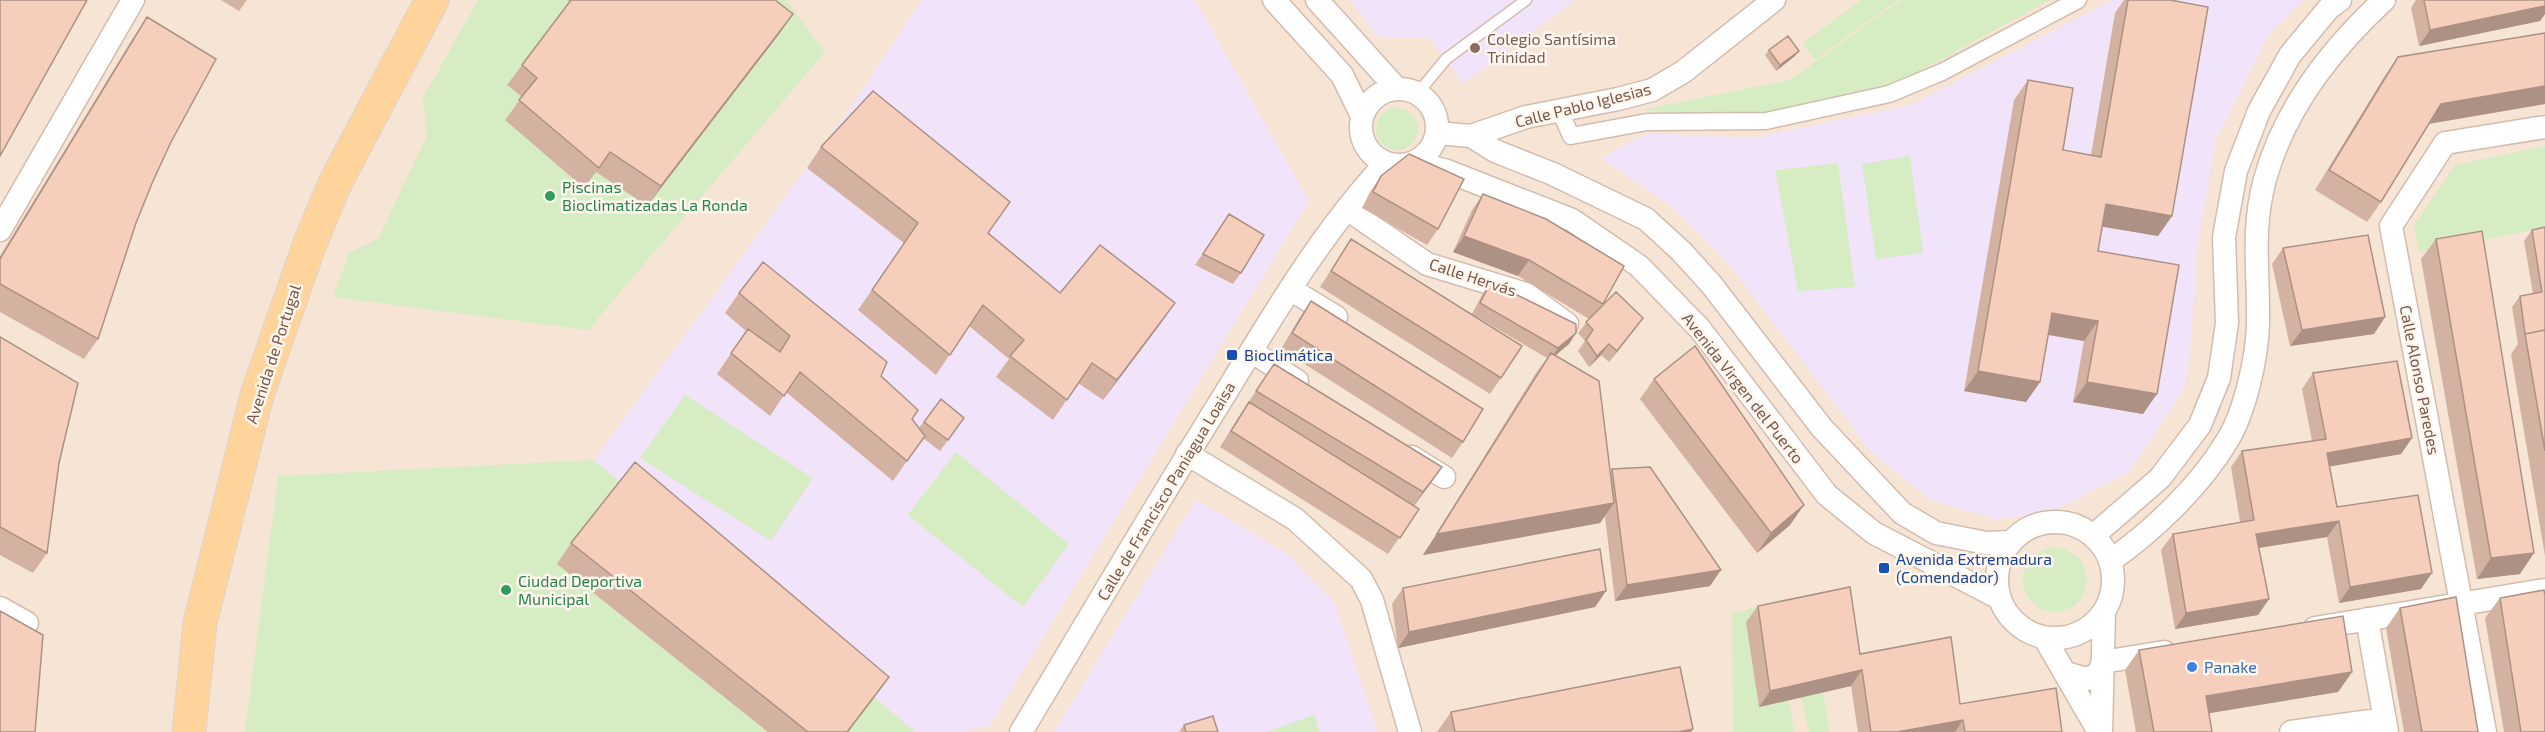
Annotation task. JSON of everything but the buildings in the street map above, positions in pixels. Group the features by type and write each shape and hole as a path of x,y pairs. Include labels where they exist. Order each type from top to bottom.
{"main road":[{"name":"Avenida de Portugal","path":"189,732 200,622 257,395 309,246 334,183 432,0"}],"street":[{"path":"0,230 133,0"},
{"path":"1274,0 1342,75 1362,116 1361,137 1374,157 1385,164 1401,166 1415,162 1425,156 1437,133 1434,113 1424,98 1407,92 1380,94 1372,100 1362,116"},
{"path":"1317,0 1407,92"},
{"name":"Calle Pablo Iglesias","path":"1437,133 1471,136 1526,117 1652,90 1683,72 1774,0"},
{"path":"1560,111 1571,136 1647,122 1766,121 1797,116 1889,94 1942,72 2078,0"},
{"path":"2093,536 2160,478 2200,425 2219,378 2227,323 2224,237 2236,171 2259,111 2290,55 2340,0"},
{"path":"2110,561 2128,549 2183,499 2227,441 2249,386 2258,325 2255,240 2265,179 2286,124 2316,73 2352,30 2384,0"},
{"name":"Calle Alonso Paredes","path":"2485,732 2391,226 2445,143 2545,127"},
{"path":"1471,136 1495,151 1552,174 1646,219 1681,251 1711,284 1822,428 1902,513 1936,532 1986,543 2010,542"},
{"name":"Calle de Francisco Paniagua Loaisa","path":"1353,202 1366,147"},
{"name":"Avenida Virgen del Puerto","path":"1415,162 1447,171 1572,219 1639,266 1700,329 1827,495 1874,532 1999,598"},
{"name":"Calle de Francisco Paniagua Loaisa","path":"1021,732 1187,454 1290,289 1353,202 1385,164"},
{"name":"Calle Hervás","path":"1353,202 1427,264 1526,294 1567,324"},
{"path":"1290,289 1351,326"},
{"path":"1251,351 1318,395"},
{"path":"1395,446 1444,477"},
{"path":"1187,454 1295,519 1361,579 1372,600 1410,732"},
{"path":"2060,521 2078,526 2093,536 2104,547 2110,561 2113,578 2111,595 2104,610 2093,624 2079,633 2062,638 2030,633 2016,624 2006,612 1999,598 1996,579 2000,559 2010,542 2024,530 2041,522 2060,521"},
{"path":"2289,632 2545,590"},
{"path":"0,608 27,623"},
{"path":"2100,732 2104,610"},
{"path":"2291,732 2386,725 2367,620"},
{"path":"2044,637 2100,732"},
{"path":"2103,662 2188,648"},
{"path":"2066,673 2087,678 2098,674 2103,662"}],"lane":[{"path":"1407,92 1446,59 1526,0"}],"shaded area":[{"path":"0,0 2545,0 2545,732 0,732"},
{"path":"922,0 1195,0 1309,201 990,725 962,732 915,732 594,460 853,104"},
{"name":"Colegio Santísima Trinidad","path":"1350,0 1575,0 1463,84 1430,37 1378,37"},
{"path":"2112,0 2304,0 2268,36 2216,140 2196,254 2195,295 2186,386 2129,472 2052,512 1996,519 1932,501 1872,453 1731,267 1670,205 1601,158 1648,133 1751,138 1911,105"},
{"path":"1196,499 1289,555 1334,602 1378,732 1054,732"}],"green space":[{"name":"Piscinas Bioclimatizadas La Ronda","path":"478,0 786,0 825,52 588,330 333,297 349,253 378,239 427,136 423,98"},
{"path":"1861,0 1898,0 1815,60 1803,43"},
{"path":"1901,0 2050,0 1905,79 1852,95 1759,115 1700,115 1642,110 1790,80"},
{"path":"1397,108 1405,109 1412,114 1417,121 1417,137 1412,144 1405,149 1397,150 1389,149 1382,144 1377,137 1376,129 1377,121 1382,114 1389,109"},
{"path":"2545,146 2545,228 2419,252 2414,226 2455,165"},
{"path":"1910,156 1923,253 1876,259 1862,164"},
{"path":"1838,163 1855,287 1798,291 1775,170"},
{"path":"685,395 813,478 771,541 640,458"},
{"path":"956,452 1069,544 1023,607 908,515"},
{"name":"Ciudad Deportiva Municipal","path":"594,460 915,732 245,732 278,476"},
{"path":"2049,548 2061,548 2078,557 2085,568 2087,580 2085,592 2078,603 2061,612 2049,612 2037,607 2028,598 2023,586 2023,574 2028,562 2037,553"},
{"path":"1780,599 1783,615 1759,706 1789,700 1794,732 1733,732 1732,614"},
{"path":"1823,692 1830,732 1809,732 1801,697"},
{"path":"1314,715 1320,732 1266,732"}],"place":[{"name":"Colegio Santísima Trinidad","path":"1475,48"},
{"name":"Piscinas Bioclimatizadas La Ronda","path":"550,196"},
{"name":"Bioclimática","path":"1232,355"},
{"name":"Avenida Extremadura (Comendador)","path":"1884,568"},
{"name":"Ciudad Deportiva Municipal","path":"506,590"},
{"name":"Panake","path":"2192,667"}]}
